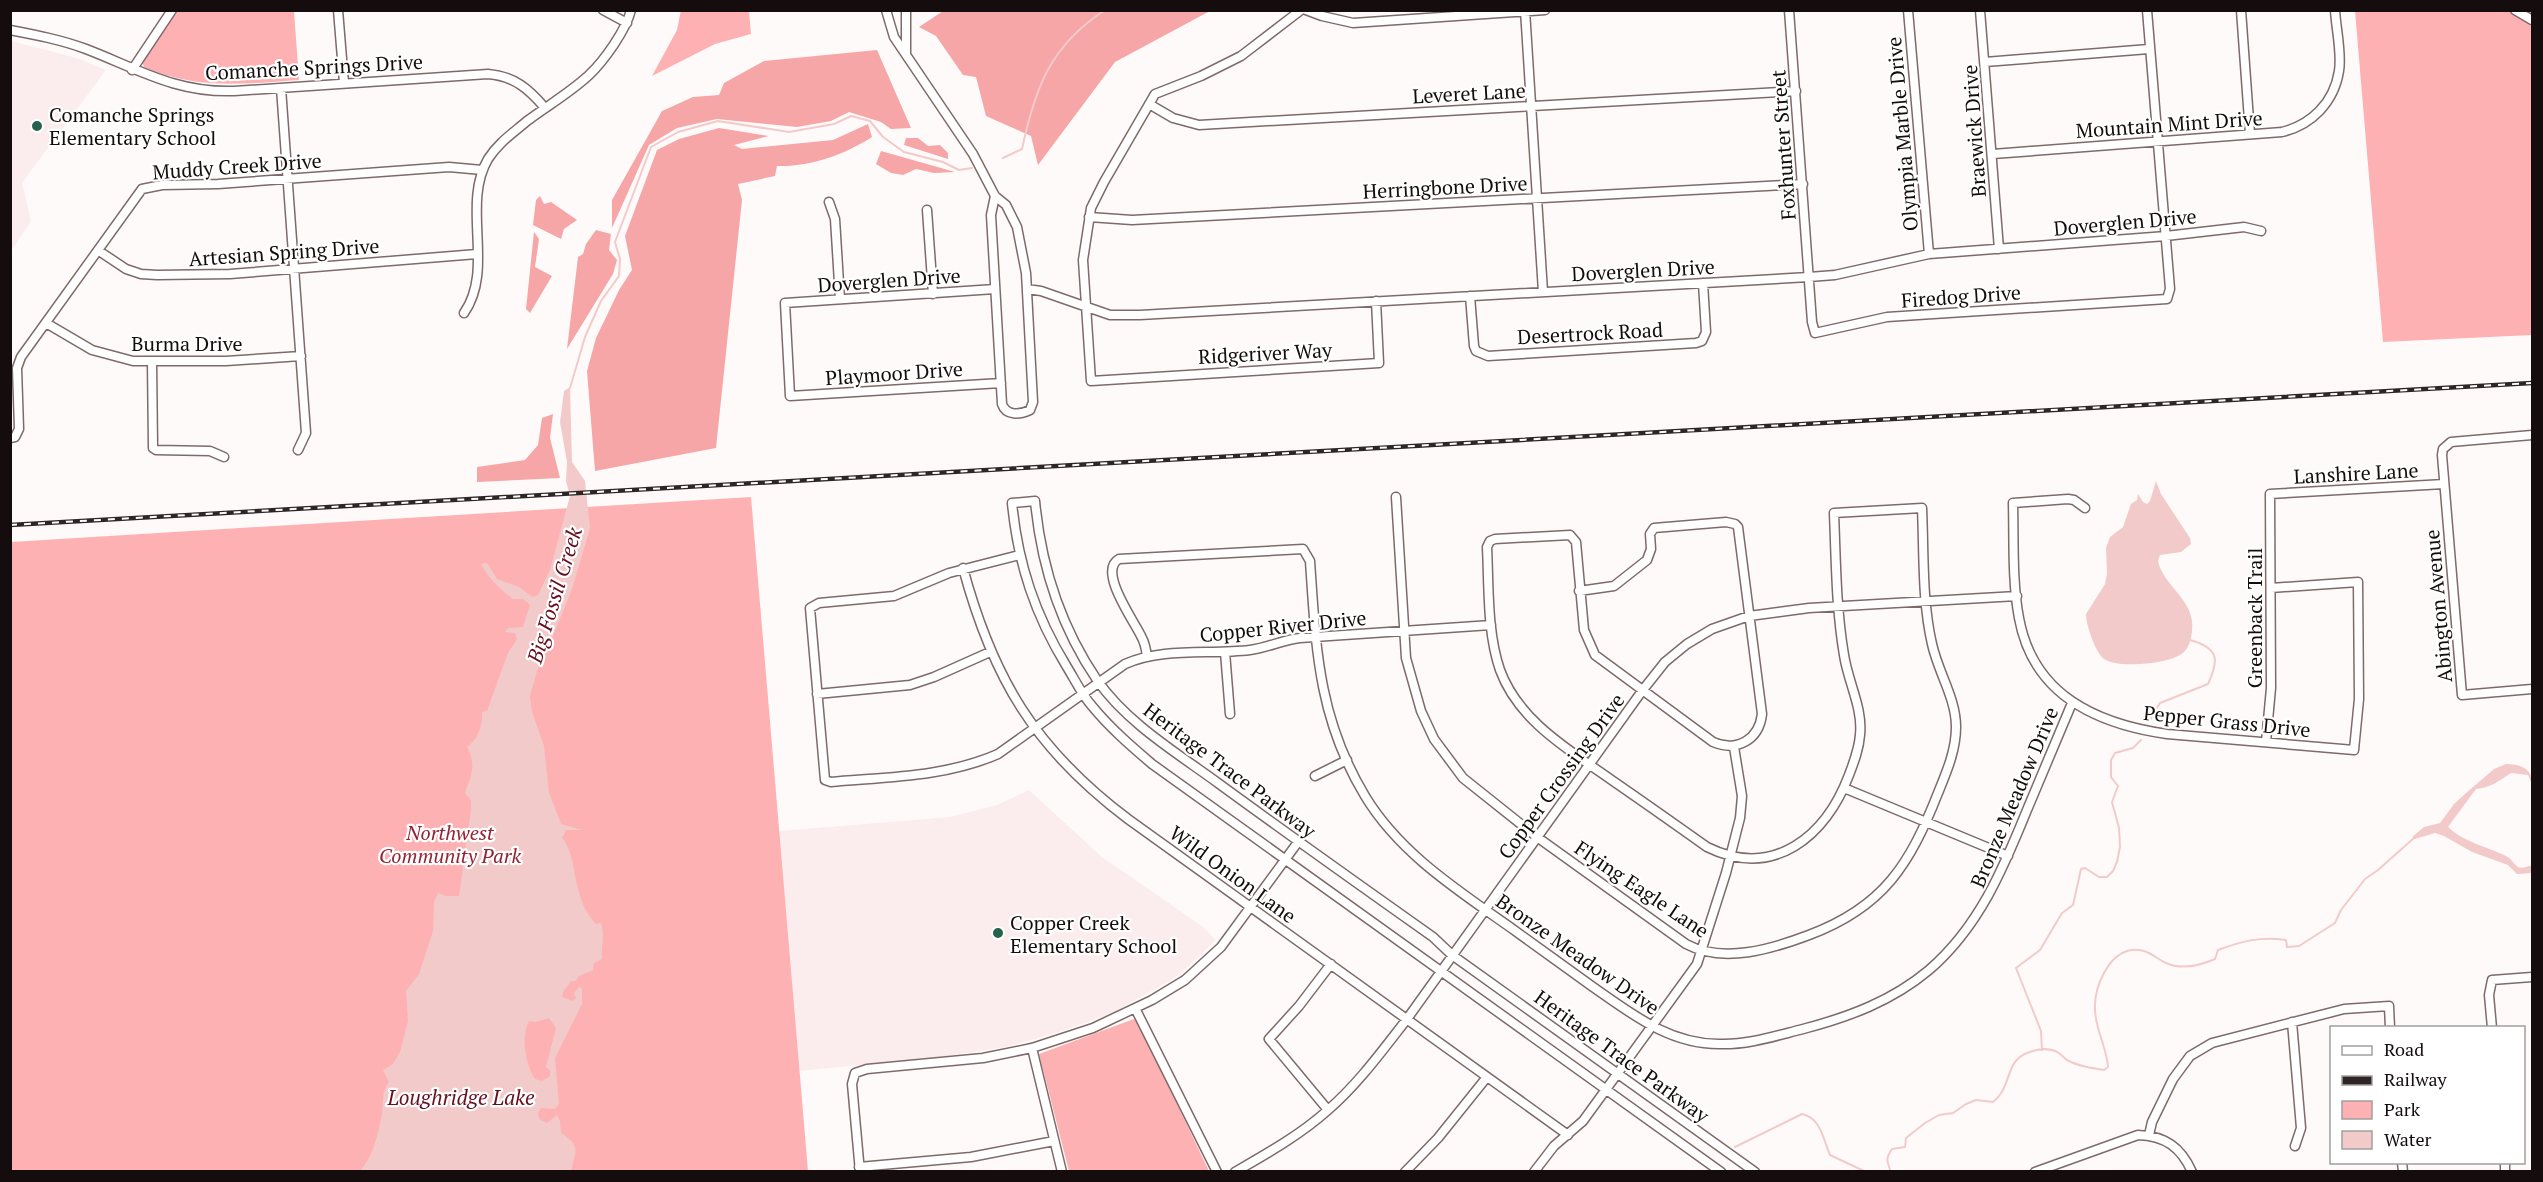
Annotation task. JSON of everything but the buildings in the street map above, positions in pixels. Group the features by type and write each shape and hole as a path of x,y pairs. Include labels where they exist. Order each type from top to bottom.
{"street":[{"path":"132,70 172,10"},
{"path":"338,10 344,83"},
{"path":"603,10 627,23"},
{"path":"464,313 473,295 479,232 477,200 482,170 499,144 590,75 627,23 631,10"},
{"path":"886,10 894,37 906,53 917,75 973,154 995,196 1006,204 1017,227 1027,289 1033,402 1030,410 1015,413 1006,411 1002,404 991,216 995,196"},
{"path":"906,10 906,53"},
{"path":"1087,307 1083,260 1090,208 1155,94 1201,76 1241,56 1301,10"},
{"path":"1306,10 1353,23 1545,10"},
{"name":"Foxhunter Street","path":"1789,10 1809,277"},
{"name":"Olympia Marble Drive","path":"1908,10 1929,254"},
{"name":"Braewick Drive","path":"1980,10 1999,249"},
{"path":"2147,10 2166,236"},
{"path":"2241,10 2250,134"},
{"name":"Mountain Mint Drive","path":"1993,154 2282,132 2298,128 2313,118 2333,93 2340,70 2335,10"},
{"path":"2515,10 2532,20"},
{"path":"1525,11 1543,292"},
{"name":"Comanche Springs Drive","path":"10,30 85,49 168,83 202,90 234,92 496,74 526,87 545,108"},
{"path":"1985,62 2149,49"},
{"path":"281,88 306,433 298,450"},
{"name":"Leveret Lane","path":"1149,104 1173,118 1199,125 1796,91"},
{"name":"Muddy Creek Drive","path":"10,438 15,437 19,429 18,362 142,189 449,167 482,170"},
{"name":"Herringbone Drive","path":"1089,217 1132,220 1803,184"},
{"path":"829,202 835,219 840,299"},
{"path":"927,210 933,294"},
{"name":"Doverglen Drive","path":"1027,289 1041,291 1110,315 1140,315 1809,277 1834,275 1929,254 2166,236 2244,227 2261,231"},
{"name":"Firedog Drive","path":"1809,277 1812,322 1815,333 1887,317 2167,299 2170,289 2166,236"},
{"name":"Artesian Spring Drive","path":"99,250 126,269 148,275 217,274 477,254"},
{"name":"Desertrock Road","path":"1470,296 1473,346 1481,354 1499,355 1702,341 1706,332 1703,283"},
{"name":"Doverglen Drive","path":"790,396 785,303 995,290"},
{"name":"Ridgeriver Way","path":"1087,307 1091,381 1379,363 1376,302"},
{"name":"Burma Drive","path":"46,323 80,345 105,355 133,361 239,360 301,356"},
{"path":"152,361 153,448 156,450 210,450 224,457"},
{"name":"Playmoor Drive","path":"790,396 1001,383"},
{"name":"Abington Avenue","path":"2532,435 2457,441 2446,444 2442,456 2462,695 2532,689"},
{"name":"Lanshire Lane","path":"2270,494 2444,484"},
{"name":"Greenback Trail","path":"2266,742 2271,688 2270,494"},
{"name":"Flying Eagle Lane","path":"1396,497 1406,657 1421,711 1434,739 1463,778 1538,837 1686,944 1703,951 1724,955 1800,939 1839,923 1872,900 1897,875 1907,860 1926,822 1953,754 1956,728 1953,707 1932,646 1927,602 1922,508 1834,513 1838,606"},
{"name":"Pepper Grass Drive","path":"2085,508 2074,500 2068,499 2013,502 2019,616 2029,652 2049,683 2072,703 2116,723 2146,731 2354,750 2359,699 2358,582 2271,588"},
{"name":"Heritage Trace Parkway","path":"1721,1172 1152,764 1112,729 1083,693 1040,619 1019,555 1012,503 1035,501 1038,534 1055,597 1073,637 1098,682 1128,714 1156,738 1298,842 1433,937 1452,955 1755,1172"},
{"path":"1579,591 1614,586 1647,560 1651,549 1650,534 1654,528 1730,522 1738,527 1761,705 1761,723 1758,730 1747,741 1734,747 1713,742 1595,655 1584,630 1579,591 1576,542 1573,536 1495,539 1490,541 1487,548 1493,647 1510,691 1524,711 1537,724 1590,764 1707,847 1731,857 1767,856 1802,842 1829,816 1844,788 1858,750 1861,726 1844,657 1838,606"},
{"name":"Bronze Meadow Drive","path":"1147,656 1142,638 1120,599 1112,574 1112,565 1119,559 1299,548 1306,552 1310,561 1319,674 1327,712 1366,798 1407,848 1428,867 1485,910 1652,1027 1702,1043 1737,1044 1836,1021 1870,1008 1929,970 1958,940 1984,906 2008,856 2072,703"},
{"path":"990,651 934,677 910,685 817,694 810,608 819,603 894,596 963,568 1019,555"},
{"name":"Wild Onion Lane","path":"963,568 990,651 1033,729 1074,774 1106,802 1568,1136"},
{"name":"Copper Crossing Drive","path":"1235,1172 1283,1144 1328,1110 1369,1068 1407,1019 1642,691 1665,662 1687,644 1712,629 1749,616 1780,610 2017,596"},
{"name":"Copper River Drive","path":"817,694 825,780 831,782 951,771 998,754 1125,664 1147,656 1251,650 1283,640 1315,637 1491,625"},
{"path":"1226,652 1230,714"},
{"path":"1534,1172 1554,1146 1583,1121 1697,964 1731,857 1742,807 1734,747"},
{"path":"1316,776 1347,760"},
{"path":"1844,788 2008,856"},
{"path":"1054,1141 971,1157 860,1169 852,1084 855,1073 867,1069 983,1058 1032,1048 1093,1028 1170,990 1198,970 1221,947 1298,842"},
{"path":"1328,1110 1269,1039 1299,1006 1331,964"},
{"path":"2492,1026 2490,995 2492,980 2504,977 2532,977"},
{"path":"2149,1135 2152,1122 2173,1079 2190,1056 2212,1043 2344,1009 2389,1006 2390,1026"},
{"path":"1135,1008 1217,1172"},
{"path":"2292,1022 2301,1128 2295,1146"},
{"path":"1032,1048 1062,1172"},
{"path":"1405,1172 1438,1138 1487,1077"},
{"path":"2035,1172 2138,1135 2165,1139 2178,1147 2192,1172"}],"shaded area":[{"path":"943,11 1210,11 1115,62 1038,165 1031,136 986,116 976,77 963,75 936,36 919,27"},
{"name":"Comanche Springs Elementary School","path":"11,41 77,58 106,70 22,183 31,221 11,251"},
{"path":"877,50 911,128 891,129 881,122 849,112 831,121 797,127 717,119 677,128 649,145 612,228 612,200 662,111 693,97 719,95 724,83 764,61"},
{"path":"868,124 872,137 850,149 814,162 777,166 775,176 738,184 742,200 716,448 595,471 587,371 596,338 619,290 632,270 625,236 657,150 679,139 719,128 769,136 734,145 742,149 833,140"},
{"path":"906,138 918,138 928,146 940,145 948,153 948,159 904,145"},
{"path":"881,151 955,172 934,173 916,169 903,175 891,173 876,164"},
{"path":"540,196 544,204 551,202 577,220 564,229 561,239 533,225 536,200"},
{"path":"596,230 611,234 609,250 617,260 613,274 567,349 578,257 583,254 586,244"},
{"path":"534,232 539,239 535,267 552,276 530,313 526,309"},
{"path":"553,414 550,438 560,478 477,482 477,467 525,460 538,445 542,418"},
{"name":"Copper Creek Elementary School","path":"1029,790 1102,857 1202,926 1216,940 1170,981 1110,1014 1059,1032 1006,1047 934,1058 799,1071 779,831 950,817 997,805"}],"green space":[{"path":"681,10 749,11 751,34 715,44 652,76 677,30"},
{"path":"178,11 294,11 299,80 220,84 183,79 144,67 142,62 144,58"},
{"path":"2355,11 2532,11 2532,335 2383,342"},
{"name":"Northwest Community Park","path":"751,497 808,1171 11,1172 11,542"},
{"path":"1134,1019 1139,1024 1209,1171 1069,1171 1039,1054"}],"water":[{"name":"Loughridge Lake","path":"570,387 572,462 585,481 590,528 572,589 551,640 545,643 530,696 532,712 544,746 549,793 561,824 582,830 566,830 562,838 571,855 578,890 588,914 596,924 601,923 603,932 602,959 594,963 593,970 579,976 576,981 571,981 563,992 562,997 573,1001 576,998 574,993 580,986 582,1004 555,1058 559,1104 555,1109 541,1108 538,1113 539,1119 547,1123 557,1115 561,1133 572,1141 575,1153 571,1171 360,1171 369,1158 377,1137 384,1093 389,1082 383,1070 393,1064 400,1052 408,1021 406,991 419,974 433,931 434,902 438,893 446,896 459,896 471,810 471,800 465,793 472,765 467,747 479,732 482,712 487,711 508,653 517,639 515,633 505,632 508,628 523,627 530,605 523,599 513,599 491,579 481,564 487,563 497,579 519,587 532,597 538,595 550,570 570,496 566,481 567,462 560,422 564,391","holes":["549,1018 556,1028 546,1067 550,1070 550,1076 542,1081 535,1079 525,1050 525,1035 529,1021 536,1022"]},
{"path":"2156,481 2161,494 2190,538 2191,544 2181,552 2160,555 2158,561 2165,577 2190,612 2191,638 2184,652 2168,660 2145,664 2111,662 2104,659 2097,651 2089,631 2086,614 2105,584 2106,548 2110,537 2123,527 2131,504 2137,500 2138,494 2143,502 2147,504 2150,501"},
{"path":"2506,764 2516,765 2528,771 2532,784 2528,775 2511,773 2490,786 2476,789 2448,827 2469,841 2508,857 2518,867 2524,868 2532,865 2532,873 2517,874 2508,865 2472,852 2435,833 2415,839 2412,837 2424,827 2440,823 2454,804 2466,793 2494,769"}],"waterway":[{"name":"Big Fossil Creek","path":"1003,158 1022,149 1039,88 1058,54 1071,38 1105,10"},
{"name":"Big Fossil Creek","path":"570,388 585,337 601,301 619,276 620,259 615,242 651,147 678,132 718,121 789,132 834,124 851,116 870,121 883,137 904,152 943,162 959,170 972,168"},
{"path":"2150,720 2160,703 2208,684 2214,667 2214,655 2206,647 2190,640"},
{"path":"2042,1050 2041,1031 2016,968 2040,950 2062,913 2073,905 2081,869 2085,868 2099,877 2107,877 2113,871 2120,847 2119,828 2112,802 2118,786 2111,777 2111,760 2115,753 2133,748 2141,740"},
{"path":"1890,1172 1887,1160 1892,1149 1905,1147 1906,1138 1939,1115 1953,1113 1976,1100 1993,1102 2003,1090 2016,1060 2026,1054 2044,1049 2057,1052 2067,1060 2080,1065 2104,1070 2108,1067 2097,1024 2095,1001 2100,982 2109,964 2123,953 2142,950 2166,963 2184,966 2197,965 2215,959 2218,950 2252,940 2286,940 2287,947 2299,946 2335,923 2341,910 2365,879 2414,838"},
{"path":"1735,1147 1802,1114 1808,1116 1817,1125 1830,1155 1866,1172"}],"railway":[{"path":"10,525 2532,383"}],"place":[{"name":"Comanche Springs Elementary School","path":"37,126"},
{"name":"Copper Creek Elementary School","path":"998,933"}]}
